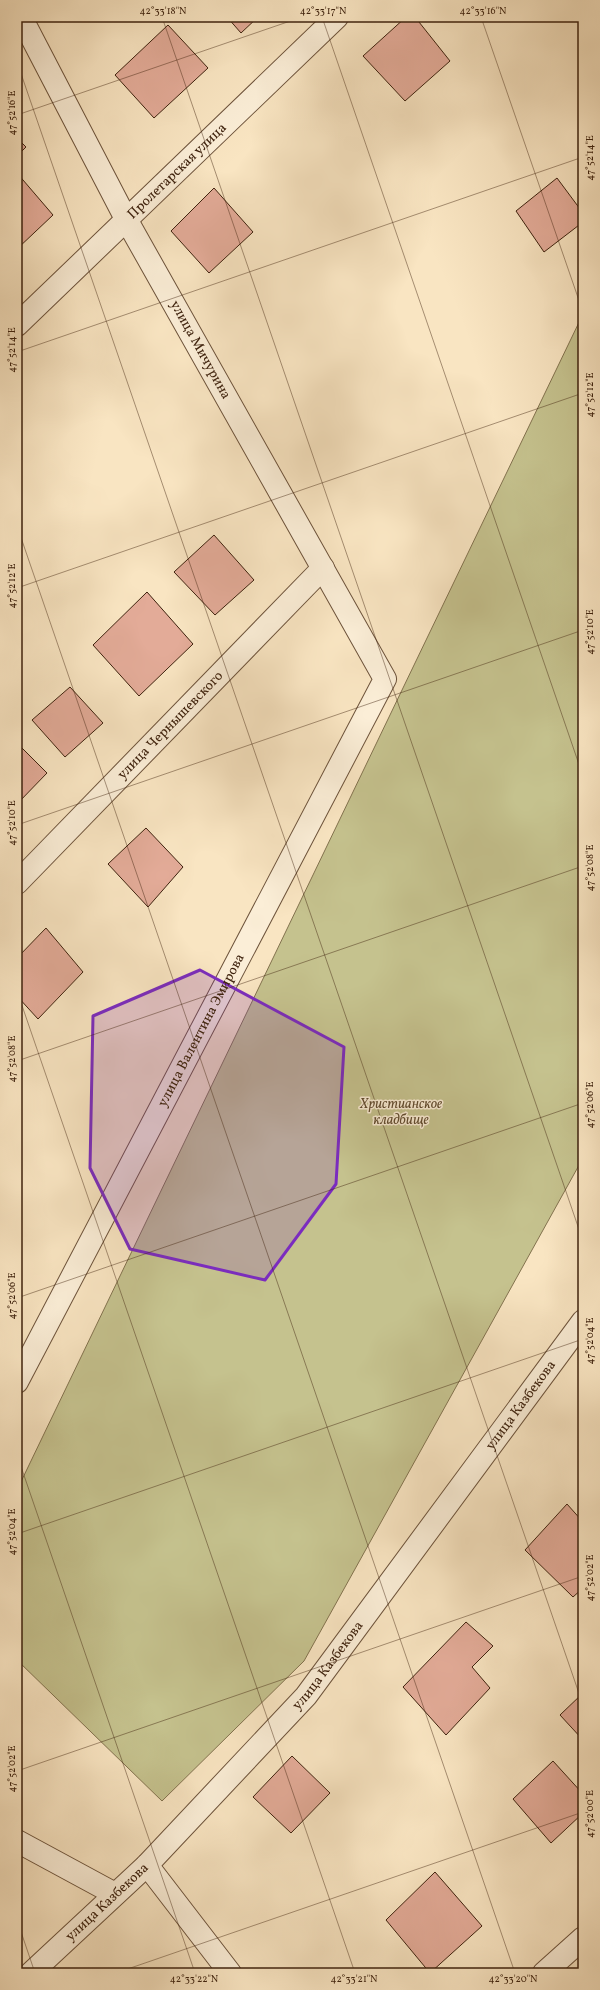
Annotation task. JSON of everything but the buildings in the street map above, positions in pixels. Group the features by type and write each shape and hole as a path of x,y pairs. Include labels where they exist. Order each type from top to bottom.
{"street":[{"name":"улица Мичурина","path":"22,17 126,219 385,679"},
{"name":"Пролетарская улица","path":"17,325 337,17"},
{"name":"улица Чернышевского","path":"17,883 323,568"},
{"name":"улица Валентина Эмирова","path":"17,1382 385,679"},
{"name":"улица Казбекова","path":"31,1973 147,1865 306,1696 583,1321"},
{"path":"17,1841 115,1894"},
{"path":"147,1865 230,1973"},
{"path":"544,1973 583,1938"}],"highlighted area":[{"path":"200,970 344,1047 336,1184 265,1280 130,1249 90,1168 93,1016"}],"green space":[{"name":"Христианское кладбище","path":"583,314 583,1158 304,1661 162,1801 17,1660 17,1490"}]}
